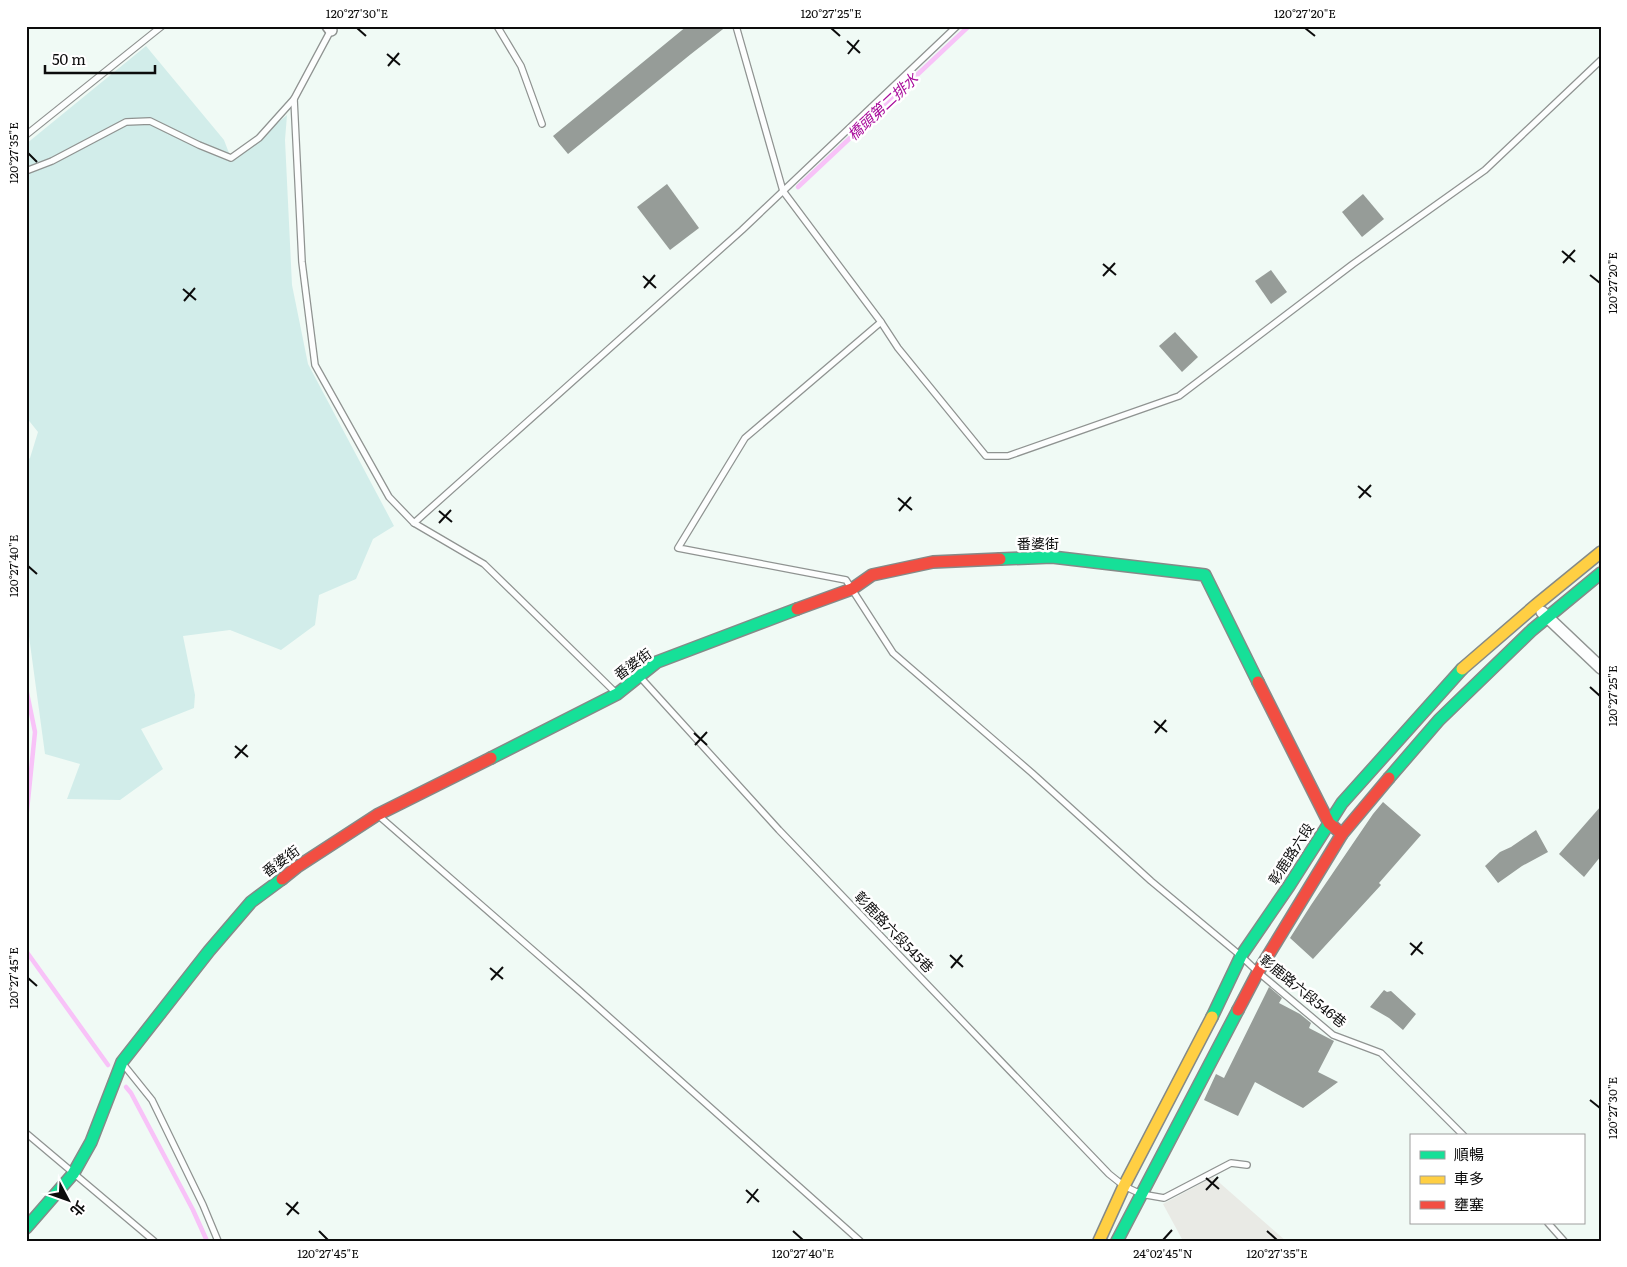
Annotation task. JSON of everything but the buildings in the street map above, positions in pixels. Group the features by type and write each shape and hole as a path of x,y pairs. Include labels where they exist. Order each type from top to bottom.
{"street":[{"name":"彰鹿路六段","path":"1099,1241 1124,1186 1201,1041 1241,956 1342,803 1456,675 1536,605 1601,552"},
{"name":"番婆街","path":"26,1228 73,1174 91,1142 122,1062 250,902 297,867 377,815 617,694 657,662 852,589 872,576 933,562 1052,557 1205,575 1329,823 1342,834"},
{"path":"1117,1241 1258,972 1342,834 1438,720 1532,630 1601,573"},
{"path":"1536,605 1601,668"}],"lane":[{"path":"26,135 162,26"},
{"path":"497,26 521,66 542,124"},
{"path":"736,26 784,191 881,322 898,348 986,456 1008,456 1178,396 1353,264 1484,170 1601,60"},
{"path":"414,523 727,244 958,26"},
{"path":"26,171 52,161 126,122 150,121 231,158 259,138 294,99 330,27"},
{"path":"294,99 302,262 315,364 389,497 414,523 484,564 617,694"},
{"path":"852,589 846,580 678,548 745,438 881,322"},
{"name":"彰鹿路六段546巷","path":"852,589 893,653 1032,773 1151,881 1333,1035 1381,1053 1462,1134"},
{"name":"彰鹿路六段545巷","path":"640,676 779,830 1109,1174 1124,1186 1141,1194 1164,1198 1231,1163 1247,1165"},
{"path":"377,815 589,999 860,1241"},
{"path":"122,1062 152,1100 203,1204 218,1241"},
{"path":"26,1133 154,1241"},
{"path":"1549,1224 1564,1241"}],"shaded area":[{"path":"146,46 224,140 232,161 287,115 285,140 292,285 308,364 394,526 373,539 356,579 319,595 315,625 281,650 230,630 183,636 195,695 194,708 141,729 163,769 120,800 67,799 80,764 45,754 28,629 26,626 26,461 30,458 38,432 26,417 26,144"},
{"path":"1213,1177 1286,1241 1183,1241 1163,1204"}],"waterway":[{"name":"橋頭第二排水","path":"798,187 969,26"},
{"path":"26,688 35,732 26,820"},
{"path":"26,951 108,1065"},
{"path":"126,1087 131,1093 193,1210 207,1241"}],"traffic: fast":[{"path":"1000,559 1052,557 1205,575 1258,682"},
{"path":"1389,778 1439,720 1532,630 1601,573"},
{"path":"491,758 617,694 657,662 797,609"},
{"path":"1212,1017 1241,956 1342,803 1462,669"},
{"path":"26,1228 73,1174 91,1142 122,1062 209,951 251,902 282,879"},
{"path":"1117,1241 1238,1010"}],"traffic: slow":[{"path":"1462,669 1601,552"},
{"path":"1099,1241 1124,1186 1212,1017"}],"traffic: jam":[{"path":"797,609 852,589 872,575 933,562 1000,559"},
{"path":"1258,682 1329,823 1342,834"},
{"path":"282,879 297,867 377,815 491,758"},
{"path":"1238,1010 1258,972 1342,834 1389,778"}]}
